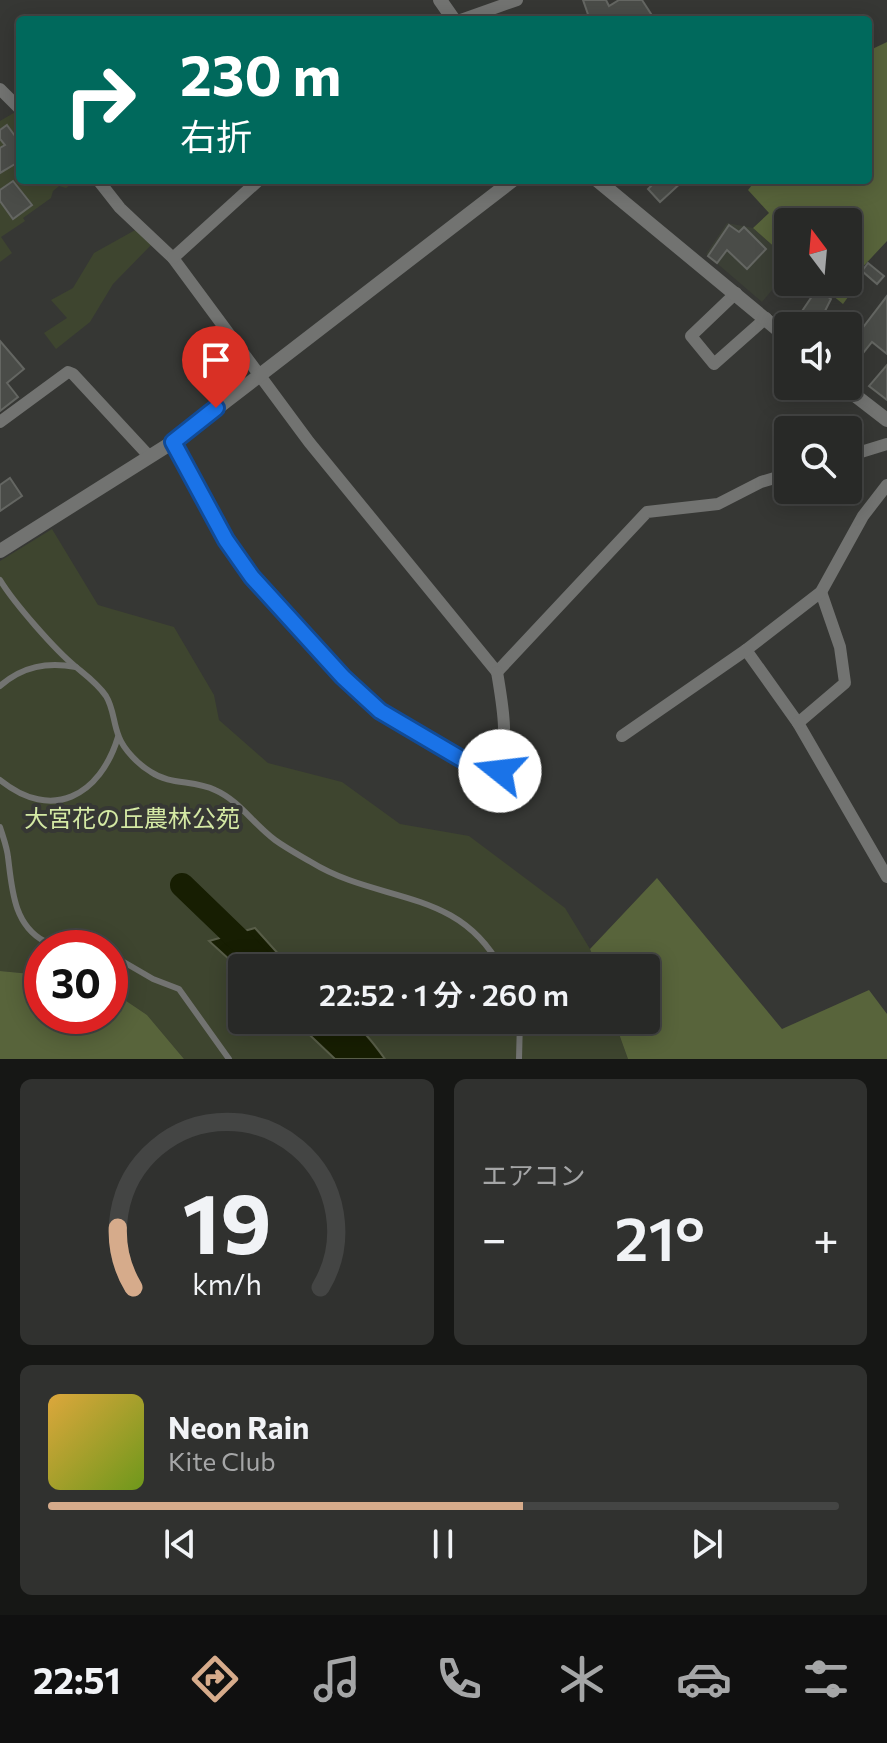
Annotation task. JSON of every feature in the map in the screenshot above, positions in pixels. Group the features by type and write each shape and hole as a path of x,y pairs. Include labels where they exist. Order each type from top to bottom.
{"street":[{"path":"472,16 517,0"},
{"path":"0,89 16,105"},
{"path":"101,184 120,208 173,258 309,442 497,672 506,722 500,771 487,774 380,711 343,677 252,577 226,540 173,442"},
{"path":"173,258 255,184"},
{"path":"0,551 173,442 508,184"},
{"path":"602,184 774,325"},
{"path":"736,293 691,336 714,364 766,318"},
{"path":"0,422 68,372 149,456"},
{"path":"861,400 887,420"},
{"path":"862,452 887,444"},
{"path":"497,672 647,512 718,504 774,478"},
{"path":"622,736 746,650 821,592 863,516 887,485"},
{"path":"798,723 845,683 840,647 821,592"},
{"path":"746,650 798,723 887,877"}],"lane":[{"path":"0,580 76,667 105,694 111,704 119,737 151,772 175,782 206,786 232,798 274,839 318,867 347,880 429,905 465,923 485,941 493,954"},
{"path":"0,686 35,667 49,664 76,667"},
{"path":"0,780 24,796 45,801 67,798 86,790 97,780 110,760 119,737"},
{"path":"0,827 8,853 11,892 21,917 33,930"},
{"path":"128,964 179,989 229,1059"},
{"path":"519,1059 520,1034"}],"shaded area":[{"path":"887,42 887,241 862,268 862,208 774,208 774,247 753,228 769,213 748,190 753,184 872,184 872,49"},
{"path":"727,223 753,228 774,247 774,288 762,302 706,254"},
{"path":"833,296 849,296 843,304"},
{"path":"657,878 782,1029 869,990 887,1014 887,1059 628,1059 619,1034 660,1034 660,954 592,954 590,949"},
{"path":"255,928 278,954 228,954 228,958 209,941"},
{"path":"0,971 24,973 24,1034 128,1034 128,1002 147,1015 184,1059 0,1059"},
{"path":"309,1034 365,1034 385,1059 335,1059"}],"green space":[{"path":"16,112 16,184 72,184 66,188 59,186 51,198 23,218 25,221 1,237 12,253 0,262 0,121"},
{"path":"137,229 152,244 113,284 90,322 56,349 44,333 67,318 51,300 73,288 94,253"},
{"name":"大宮花の丘農林公苑","path":"52,529 98,605 174,627 214,695 219,720 268,763 342,782 400,824 469,836 565,908 592,954 228,954 228,1034 619,1034 628,1059 184,1059 147,1015 128,1002 128,930 24,930 24,973 0,971 0,561"}],"building":[{"path":"583,0 606,0 609,6 619,0 642,0 652,16 589,16"},
{"path":"7,125 16,137 16,163 0,173 0,148 5,145 0,139 0,130"},
{"path":"13,181 32,205 13,219 0,201 0,190"},
{"path":"653,184 680,184 660,202 648,189"},
{"path":"729,225 739,232 744,227 766,249 747,269 727,250 717,263 708,256"},
{"path":"868,263 884,276 877,284 862,271"},
{"path":"812,296 831,299 824,312 801,312"},
{"path":"887,296 887,354 872,342 862,354 862,329"},
{"path":"0,341 24,369 7,383 18,397 0,411"},
{"path":"887,365 887,400 869,386"},
{"path":"10,478 22,496 0,511 0,485"}],"waterway":[{"path":"182,885 253,954"}],"route":[{"path":"216,408 173,442 226,540 252,577 343,677 380,711 487,774 500,771"}]}
